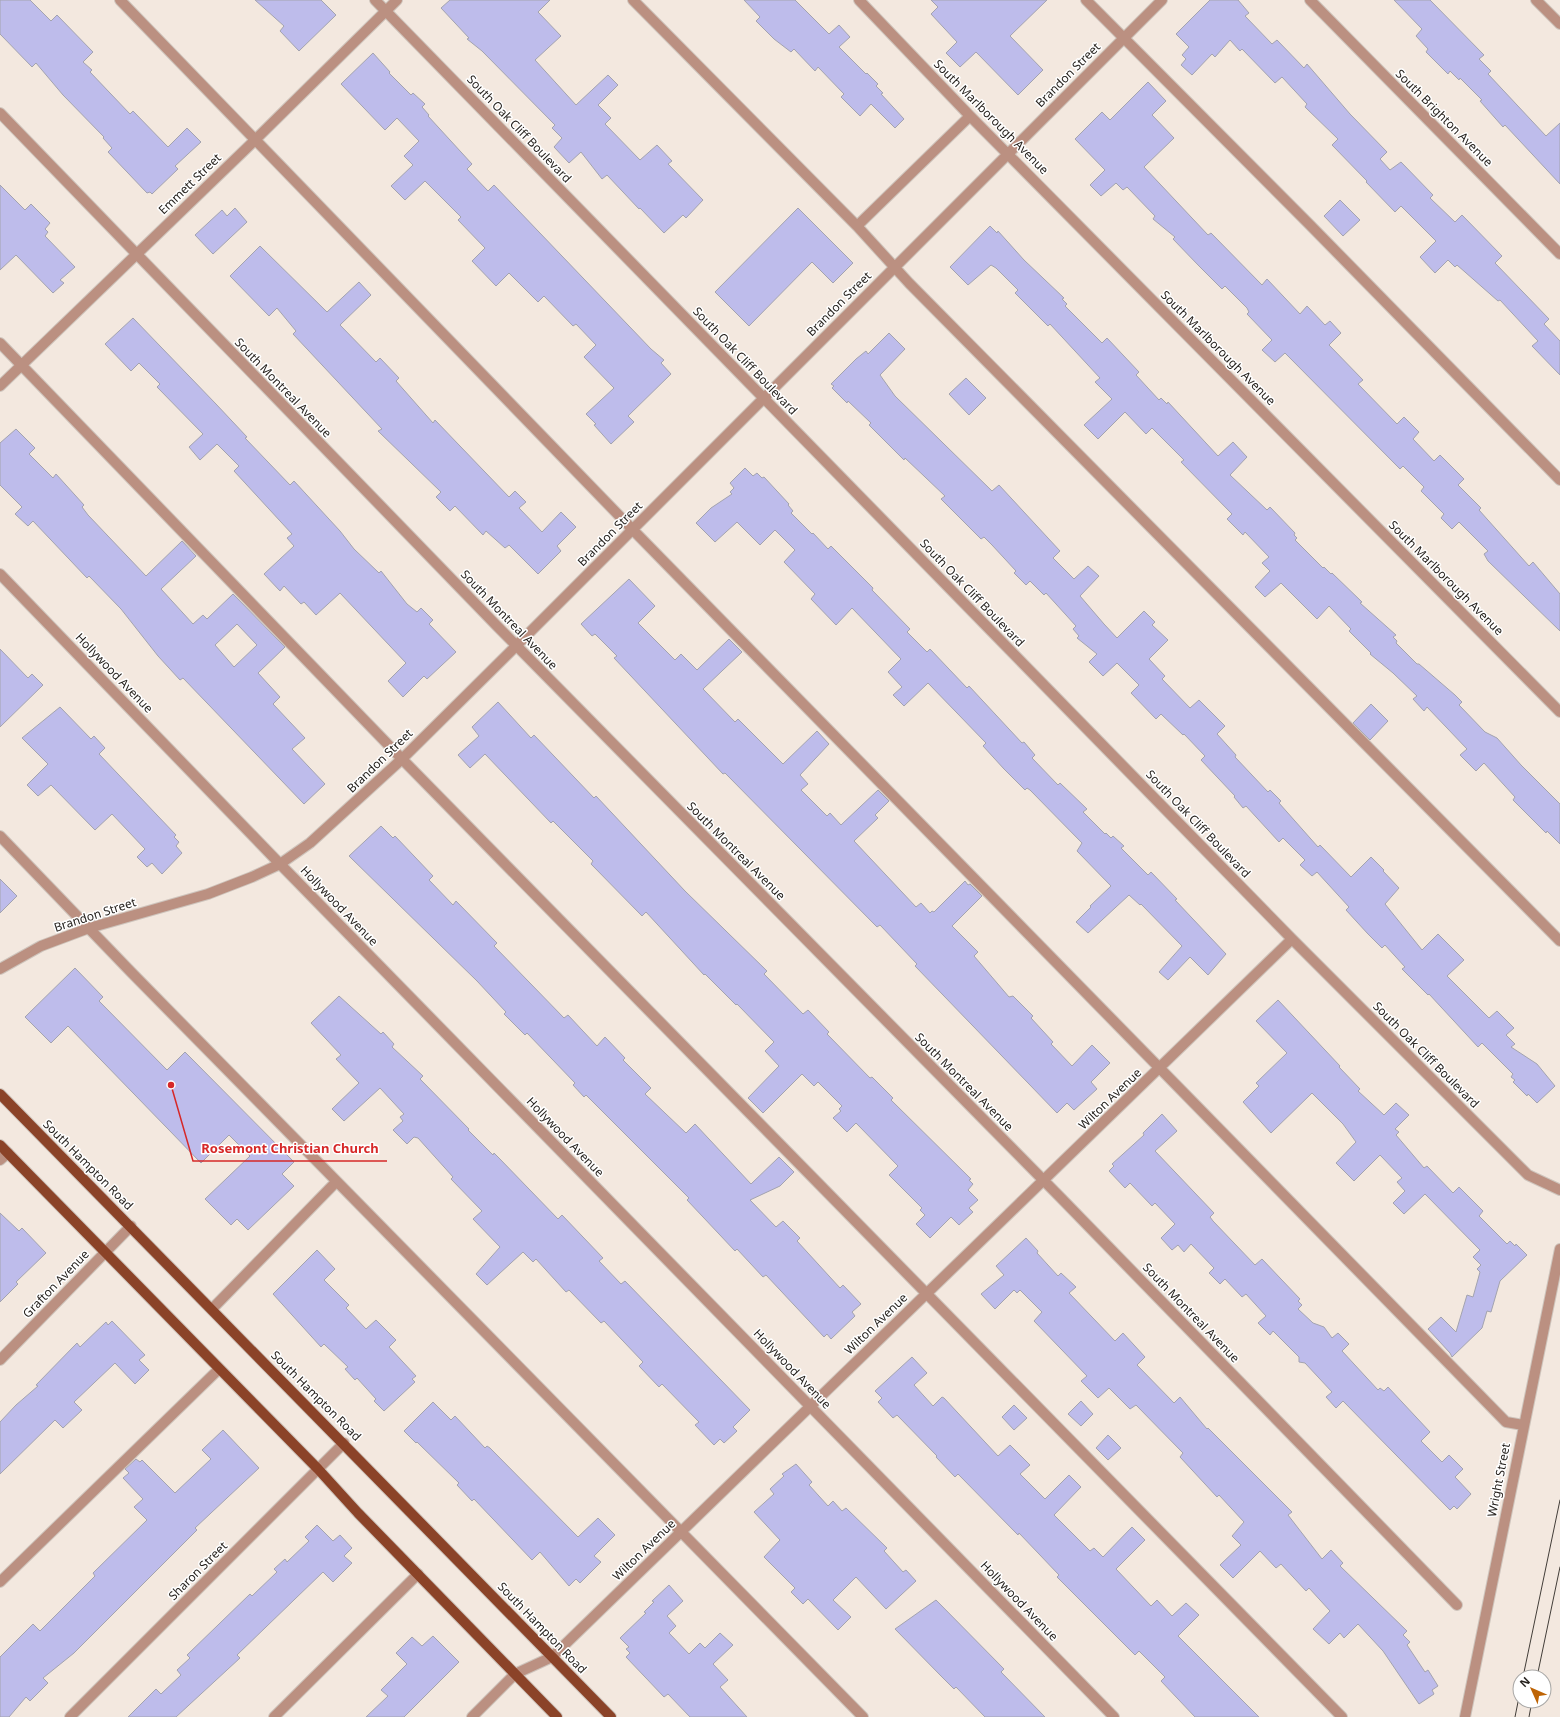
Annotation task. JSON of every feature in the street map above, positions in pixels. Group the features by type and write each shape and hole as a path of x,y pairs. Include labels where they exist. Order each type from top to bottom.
{"main road":[{"name":"South Hampton Road","path":"0,1094 344,1442 611,1717"},
{"path":"0,1145 557,1717"}],"street":[{"path":"120,0 254,141 633,530 1506,1422 1523,1425"},
{"name":"South Oak Cliff Boulevard","path":"375,0 1292,939 1528,1175 1560,1190"},
{"name":"Emmett Street","path":"0,386 254,141 397,0"},
{"path":"633,0 857,226 894,268 1560,941"},
{"name":"South Marlborough Avenue","path":"859,0 970,116 1560,712"},
{"path":"1086,0 1123,39 1316,230 1560,480"},
{"name":"Brandon Street","path":"0,969 41,946 89,928 208,894 280,864 310,843 402,759 633,530 1162,0"},
{"name":"South Brighton Avenue","path":"1310,0 1560,254"},
{"path":"1536,0 1560,24"},
{"name":"South Montreal Avenue","path":"0,113 135,255 516,646 1043,1181 1457,1605"},
{"path":"857,226 970,116"},
{"path":"0,343 402,759 1342,1717"},
{"name":"Hollywood Avenue","path":"0,574 280,864 1114,1717"},
{"path":"0,836 336,1182 863,1717"},
{"name":"Wilton Avenue","path":"472,1717 515,1674 552,1657 1160,1069 1292,939"},
{"path":"0,1160 8,1153"},
{"path":"212,1309 336,1182"},
{"name":"Grafton Avenue","path":"0,1360 131,1226"},
{"name":"Wright Street","path":"1465,1717 1523,1425 1560,1249"},
{"path":"0,1582 219,1369"},
{"name":"Sharon Street","path":"70,1717 318,1470 344,1442"},
{"path":"274,1717 418,1574"}],"building":[{"path":"0,0 30,0 51,21 57,15 93,52 83,62 92,70 90,72 130,114 133,111 168,147 187,128 201,142 175,166 178,169 152,194 150,192 147,193 108,152 112,148 103,138 104,137 63,95 36,63 32,67 0,34"},
{"path":"255,0 321,0 336,15 299,51 280,31 284,26"},
{"path":"450,0 550,0 538,12 561,36 535,60 576,105 608,75 618,85 598,105 611,118 605,124 640,160 657,145 672,161 668,164 703,200 686,218 683,215 664,233 607,175 602,179 581,152 569,163 554,147 562,138 552,128 555,125 482,51 467,39 469,38 441,8"},
{"path":"744,0 795,0 829,34 839,25 850,37 839,47 878,84 876,86 883,93 881,94 904,119 895,128 871,104 860,116 841,97 844,94 818,67 815,71 794,49 791,52 774,39 756,21 760,17"},
{"path":"931,0 1047,0 1010,36 1043,70 1018,95 976,52 960,67 946,53 957,42 931,14 938,7"},
{"path":"1210,0 1238,0 1249,13 1245,16 1272,44 1277,40 1304,68 1307,64 1350,114 1387,152 1380,159 1390,170 1401,162 1433,195 1430,198 1455,222 1462,215 1502,256 1495,263 1549,319 1544,324 1560,341 1560,375 1532,346 1538,341 1500,300 1498,301 1457,265 1455,267 1448,260 1435,273 1420,257 1436,241 1401,206 1395,212 1366,182 1367,181 1332,145 1338,139 1305,107 1307,104 1282,77 1275,83 1242,49 1240,51 1230,40 1215,57 1212,54 1192,75 1181,65 1186,59 1182,55 1189,47 1176,34"},
{"path":"1394,0 1430,0 1484,55 1479,59 1491,71 1488,74 1546,136 1560,123 1560,184 1505,125 1503,127 1480,101 1482,100 1460,78 1459,80 1450,71 1448,74 1426,52 1428,49 1416,36 1422,29"},
{"path":"373,53 390,72 389,73 411,95 413,93 425,104 422,107 429,115 428,116 472,164 467,169 488,191 494,185 651,349 664,360 661,363 671,374 628,416 634,422 611,444 594,425 596,424 586,414 614,388 584,357 596,345 576,324 573,326 544,296 538,302 509,273 496,286 472,261 485,248 458,220 461,217 425,181 405,200 391,186 413,165 404,156 419,141 397,118 385,130 341,84"},
{"path":"1148,82 1166,101 1152,115 1174,138 1144,167 1208,235 1211,233 1262,285 1267,279 1300,314 1307,306 1325,325 1330,321 1341,333 1329,345 1363,380 1358,384 1397,424 1404,417 1419,432 1413,439 1434,461 1440,455 1464,479 1458,485 1481,508 1479,510 1529,566 1533,562 1560,594 1560,631 1488,561 1484,554 1488,551 1459,522 1452,529 1441,518 1444,514 1421,491 1424,487 1403,466 1400,469 1285,353 1275,362 1262,350 1272,340 1247,314 1249,312 1247,308 1225,286 1222,289 1199,266 1173,239 1175,237 1153,219 1155,216 1127,187 1123,190 1116,183 1101,196 1090,185 1105,170 1075,139 1102,112 1110,120"},
{"path":"0,185 25,210 31,204 50,223 45,229 48,232 45,236 75,267 60,280 64,283 53,293 16,255 0,270"},
{"path":"1340,200 1360,220 1343,236 1324,216"},
{"path":"235,208 247,222 213,254 195,235 222,210 227,216"},
{"path":"798,208 853,263 833,283 812,262 749,326 715,292"},
{"path":"990,226 997,233 998,231 1024,260 1064,298 1062,299 1067,304 1065,306 1102,343 1107,338 1139,372 1136,375 1159,400 1161,398 1167,404 1168,402 1218,456 1233,442 1247,457 1230,475 1267,510 1270,507 1295,533 1294,535 1297,538 1295,540 1323,568 1324,567 1331,574 1332,573 1362,602 1360,603 1396,635 1393,637 1397,641 1396,643 1417,664 1419,664 1455,695 1462,702 1459,705 1485,732 1497,738 1521,765 1560,804 1560,844 1547,831 1546,833 1513,800 1515,797 1484,763 1476,771 1460,755 1467,749 1427,707 1424,711 1413,699 1417,696 1370,654 1371,653 1349,631 1351,629 1329,606 1317,619 1281,583 1265,597 1255,587 1270,571 1262,563 1269,557 1245,532 1243,535 1227,519 1232,514 1181,462 1184,460 1152,428 1146,434 1125,412 1098,439 1084,425 1112,399 1095,382 1100,378 1050,324 1048,326 1015,293 1018,290 996,268 991,265 968,285 950,267"},
{"path":"260,246 327,312 359,282 371,295 340,325 376,362 380,358 399,378 396,381 433,423 435,420 509,497 515,491 526,502 519,508 542,532 561,512 576,527 557,546 561,551 538,574 509,545 505,548 486,531 483,535 455,506 450,511 436,497 441,492 378,431 382,429 293,334 296,331 277,308 269,316 230,276"},
{"path":"133,318 216,404 247,437 245,438 290,485 294,481 340,531 354,549 379,573 381,571 407,604 417,612 421,608 433,620 429,624 456,652 427,679 424,676 403,697 388,681 406,663 340,593 316,615 304,602 301,604 284,586 280,591 264,574 294,546 287,538 292,534 234,471 239,466 217,444 200,460 189,447 203,434 157,387 160,384 139,363 131,371 105,344"},
{"path":"889,333 905,349 880,375 895,396 992,491 999,485 1060,551 1053,558 1074,579 1088,566 1099,576 1080,596 1104,624 1117,638 1144,611 1155,622 1152,625 1168,640 1149,659 1165,676 1162,679 1190,708 1199,700 1225,726 1217,734 1236,755 1235,757 1268,792 1270,790 1281,801 1279,803 1318,847 1320,845 1351,877 1371,857 1384,870 1383,871 1399,888 1385,904 1422,950 1438,934 1464,960 1447,976 1489,1018 1497,1011 1514,1028 1506,1035 1515,1044 1511,1047 1537,1064 1555,1086 1537,1103 1528,1094 1527,1096 1513,1082 1515,1080 1511,1077 1513,1074 1482,1043 1478,1047 1429,994 1428,995 1402,969 1405,967 1385,945 1382,948 1368,934 1346,910 1349,907 1317,872 1312,876 1300,865 1305,860 1283,838 1279,842 1246,806 1243,808 1234,797 1235,796 1201,760 1205,756 1184,734 1183,735 1161,714 1156,719 1131,693 1139,685 1117,663 1103,676 1089,662 1097,654 1077,638 1079,636 1073,629 1076,626 1046,593 1044,595 1030,581 1026,585 1014,573 1016,571 992,545 984,537 981,539 941,499 945,496 905,458 904,460 869,425 871,423 832,388 834,386 831,384 856,359 866,351 868,354"},
{"path":"966,378 986,398 969,415 949,394"},
{"path":"16,429 35,448 29,454 53,478 56,474 84,505 82,507 88,515 146,576 182,541 196,556 161,589 193,624 203,615 207,619 233,594 285,647 258,673 280,697 273,704 305,738 292,749 325,784 304,804 183,678 180,680 158,656 121,609 89,576 87,578 33,521 28,526 15,514 22,507 0,485 0,443","holes":["237,624 257,645 234,667 215,645"]},
{"path":"745,468 753,476 757,473 762,478 764,477 789,504 788,505 793,511 791,513 828,549 831,546 873,588 872,590 910,629 907,632 927,652 930,649 967,688 969,686 1022,743 1024,742 1035,755 1032,758 1058,785 1060,783 1087,809 1083,812 1105,834 1106,833 1111,838 1113,836 1124,846 1121,848 1148,875 1151,872 1177,899 1175,900 1226,954 1208,975 1190,957 1168,980 1159,972 1182,946 1141,904 1140,905 1129,895 1088,933 1076,922 1111,886 1077,851 1082,843 1030,790 1027,788 1025,790 1004,769 983,746 986,743 928,683 904,706 893,695 902,687 888,672 901,659 852,608 836,625 811,599 815,594 784,562 795,550 775,530 760,545 737,522 715,542 696,523 711,508 732,494 730,492 734,488 730,483"},
{"path":"629,579 655,606 638,623 675,660 681,654 697,670 729,639 742,652 703,689 735,722 738,719 783,764 817,731 829,744 800,775 808,784 801,790 827,816 830,813 841,825 878,790 889,801 875,815 878,818 854,841 916,907 921,903 930,913 932,911 934,912 965,881 982,896 952,926 978,952 974,956 1009,997 1013,996 1033,1016 1031,1018 1053,1042 1051,1044 1072,1066 1092,1045 1110,1063 1091,1082 1097,1089 1074,1110 1067,1103 1057,1113 915,966 917,964 880,925 877,927 725,773 723,774 614,658 617,656 595,634 592,636 581,624"},
{"path":"0,649 28,678 32,674 43,685 0,727"},
{"path":"498,702 531,738 534,735 594,798 596,796 685,891 767,971 764,974 803,1014 808,1010 829,1032 827,1034 870,1078 872,1077 893,1098 891,1100 971,1179 969,1180 973,1184 968,1190 978,1200 969,1208 973,1212 959,1225 951,1217 930,1238 916,1224 925,1215 920,1210 922,1208 889,1175 898,1166 856,1123 847,1132 833,1118 841,1111 839,1109 842,1106 818,1082 814,1086 802,1074 763,1113 748,1098 779,1066 765,1051 774,1042 737,1004 736,1005 705,974 704,975 646,912 642,916 591,864 593,861 553,821 551,823 485,754 470,768 458,755 479,736 472,727"},
{"path":"1371,704 1388,721 1370,740 1353,723"},
{"path":"60,707 91,739 94,736 105,748 99,754 176,835 174,837 179,842 176,846 182,853 162,874 152,863 147,867 137,857 145,849 112,814 95,830 51,785 38,796 27,785 48,764 22,738"},
{"path":"381,826 393,838 395,836 433,876 429,880 453,905 456,901 497,943 494,946 564,1018 568,1015 597,1046 605,1037 625,1058 623,1060 651,1088 645,1094 686,1133 695,1124 751,1184 779,1157 794,1172 780,1186 750,1200 776,1227 783,1221 800,1238 797,1241 840,1288 843,1285 861,1304 852,1312 855,1316 831,1339 827,1334 824,1337 766,1275 763,1277 737,1249 735,1251 687,1200 689,1198 586,1095 584,1097 573,1085 575,1083 527,1033 525,1035 504,1014 506,1012 477,981 349,856"},
{"path":"0,879 17,896 0,913"},
{"path":"75,968 103,997 99,1001 167,1070 185,1052 294,1162 282,1174 294,1186 248,1230 237,1219 231,1225 205,1199 250,1156 229,1135 201,1163 68,1026 51,1043 25,1017"},
{"path":"339,996 381,1034 383,1032 394,1044 392,1047 423,1076 420,1079 469,1129 468,1130 493,1155 494,1153 558,1219 562,1215 603,1258 599,1261 621,1284 625,1281 750,1410 733,1427 737,1431 724,1443 720,1439 714,1445 695,1425 699,1422 662,1384 659,1387 639,1366 643,1362 604,1321 601,1323 569,1290 566,1292 536,1259 533,1262 523,1252 487,1285 476,1274 500,1247 473,1219 482,1211 451,1179 453,1177 418,1138 414,1137 407,1144 393,1130 403,1121 400,1117 404,1114 380,1088 344,1121 332,1109 359,1083 336,1059 341,1055 311,1023"},
{"path":"1278,1000 1340,1066 1339,1067 1360,1089 1358,1091 1384,1115 1396,1103 1409,1115 1395,1129 1399,1132 1396,1135 1424,1168 1427,1166 1453,1193 1459,1187 1483,1211 1479,1216 1507,1244 1510,1241 1515,1246 1516,1244 1527,1255 1500,1281 1491,1312 1487,1311 1482,1328 1452,1357 1428,1329 1441,1317 1456,1332 1467,1295 1473,1297 1480,1272 1477,1269 1481,1265 1473,1257 1480,1250 1425,1194 1404,1214 1393,1203 1405,1191 1397,1182 1402,1178 1380,1155 1354,1181 1336,1163 1356,1142 1343,1124 1312,1093 1271,1133 1243,1102 1259,1086 1256,1083 1287,1053 1256,1021"},
{"path":"1162,1114 1177,1131 1155,1151 1214,1213 1210,1217 1213,1221 1255,1265 1262,1259 1300,1299 1298,1301 1302,1305 1298,1309 1313,1323 1324,1327 1332,1338 1338,1333 1349,1344 1342,1351 1378,1390 1380,1388 1384,1391 1388,1387 1430,1432 1421,1441 1442,1462 1449,1455 1463,1469 1455,1477 1471,1494 1457,1509 1454,1506 1450,1510 1343,1401 1336,1408 1326,1397 1332,1392 1305,1363 1299,1362 1299,1357 1273,1331 1270,1335 1258,1323 1266,1316 1246,1294 1242,1297 1225,1279 1220,1284 1209,1273 1214,1268 1191,1244 1184,1252 1178,1245 1172,1250 1161,1238 1175,1224 1155,1203 1152,1206 1130,1183 1125,1188 1109,1171 1114,1166 1112,1164 1144,1135 1143,1133"},
{"path":"0,1213 19,1231 22,1228 46,1253 16,1282 18,1284 0,1302"},
{"path":"1026,1238 1038,1251 1037,1253 1058,1276 1061,1273 1076,1287 1069,1293 1115,1341 1123,1333 1145,1357 1137,1365 1174,1403 1180,1397 1207,1429 1208,1428 1292,1512 1288,1515 1322,1559 1331,1550 1343,1563 1340,1566 1407,1631 1403,1635 1410,1642 1407,1645 1425,1672 1428,1670 1438,1686 1432,1690 1434,1694 1419,1704 1383,1651 1358,1624 1344,1638 1340,1633 1329,1644 1313,1629 1330,1611 1309,1588 1306,1591 1281,1564 1276,1568 1260,1551 1233,1578 1220,1565 1241,1545 1232,1536 1244,1522 1219,1495 1217,1497 1180,1457 1183,1453 1136,1405 1130,1409 1109,1388 1098,1398 1081,1381 1087,1376 1034,1321 1042,1312 1020,1290 1017,1293 1014,1290 995,1309 981,1294 1004,1275 996,1266"},
{"path":"317,1250 335,1269 324,1280 349,1305 346,1308 366,1329 376,1320 396,1340 389,1347 416,1376 412,1379 415,1382 384,1411 374,1401 376,1399 357,1378 355,1380 345,1369 348,1367 324,1344 321,1347 273,1294"},
{"path":"112,1321 145,1355 139,1360 149,1370 135,1384 115,1363 74,1402 82,1410 63,1428 55,1420 0,1474 0,1422 16,1405 38,1386 36,1385 77,1343 80,1347 106,1322 108,1325"},
{"path":"912,1357 927,1373 914,1385 933,1406 942,1397 944,1398 998,1456 1010,1445 1030,1465 1020,1474 1045,1499 1069,1475 1081,1487 1054,1515 1090,1551 1094,1548 1103,1557 1132,1527 1145,1540 1116,1569 1151,1606 1157,1600 1172,1616 1186,1603 1199,1615 1178,1636 1259,1717 1195,1717 1161,1681 1165,1677 1139,1651 1135,1655 1057,1577 1059,1575 1019,1533 1018,1535 958,1474 955,1477 936,1457 937,1456 897,1415 893,1418 878,1402 882,1398 875,1391"},
{"path":"1081,1401 1093,1414 1081,1426 1068,1414"},
{"path":"433,1402 451,1420 455,1416 485,1448 487,1446 490,1448 578,1537 598,1518 615,1535 594,1556 601,1562 580,1583 576,1579 569,1586 540,1552 532,1560 474,1499 472,1501 457,1485 459,1483 404,1431"},
{"path":"1014,1405 1027,1418 1014,1430 1002,1417"},
{"path":"223,1430 259,1468 195,1528 197,1530 74,1653 43,1678 48,1683 30,1701 26,1697 9,1717 0,1717 0,1657 33,1624 40,1631 95,1576 93,1573 147,1520 134,1507 143,1499 123,1478 129,1473 125,1469 136,1459 140,1462 142,1460 175,1493 211,1459 202,1450"},
{"path":"1108,1435 1121,1448 1108,1460 1096,1448"},
{"path":"796,1464 812,1482 809,1485 828,1506 833,1501 842,1511 846,1508 887,1548 884,1551 903,1572 906,1570 916,1581 886,1609 856,1577 833,1600 851,1617 838,1630 808,1599 803,1604 791,1592 795,1588 764,1557 780,1540 754,1512 774,1494 770,1489 784,1476 782,1474"},
{"path":"317,1525 333,1541 340,1535 352,1548 344,1556 352,1563 333,1582 323,1572 237,1655 240,1658 176,1717 128,1717 156,1689 161,1694 181,1675 177,1670 190,1658 187,1655 250,1594 252,1596 277,1572 274,1569 285,1559 287,1562 309,1541 305,1537"},
{"path":"669,1585 683,1601 667,1616 676,1626 669,1633 689,1654 700,1643 705,1648 720,1633 733,1645 713,1664 728,1680 720,1687 747,1717 690,1717 668,1694 664,1697 626,1657 630,1653 626,1649 629,1647 620,1638 646,1613 644,1612 654,1602 652,1601"},
{"path":"936,1600 1004,1669 1001,1672 1045,1717 985,1717 956,1687 954,1689 895,1629"},
{"path":"433,1636 459,1662 404,1717 366,1717 388,1696 381,1690 407,1664 396,1653 412,1637 422,1646"}],"tram line":[{"path":"1525,1669 1560,1500"},
{"path":"1539,1669 1560,1567"},
{"path":"1515,1717 1517,1709"},
{"path":"1529,1717 1530,1709"}],"place":[{"name":"Rosemont Christian Church","path":"171,1085"}]}
